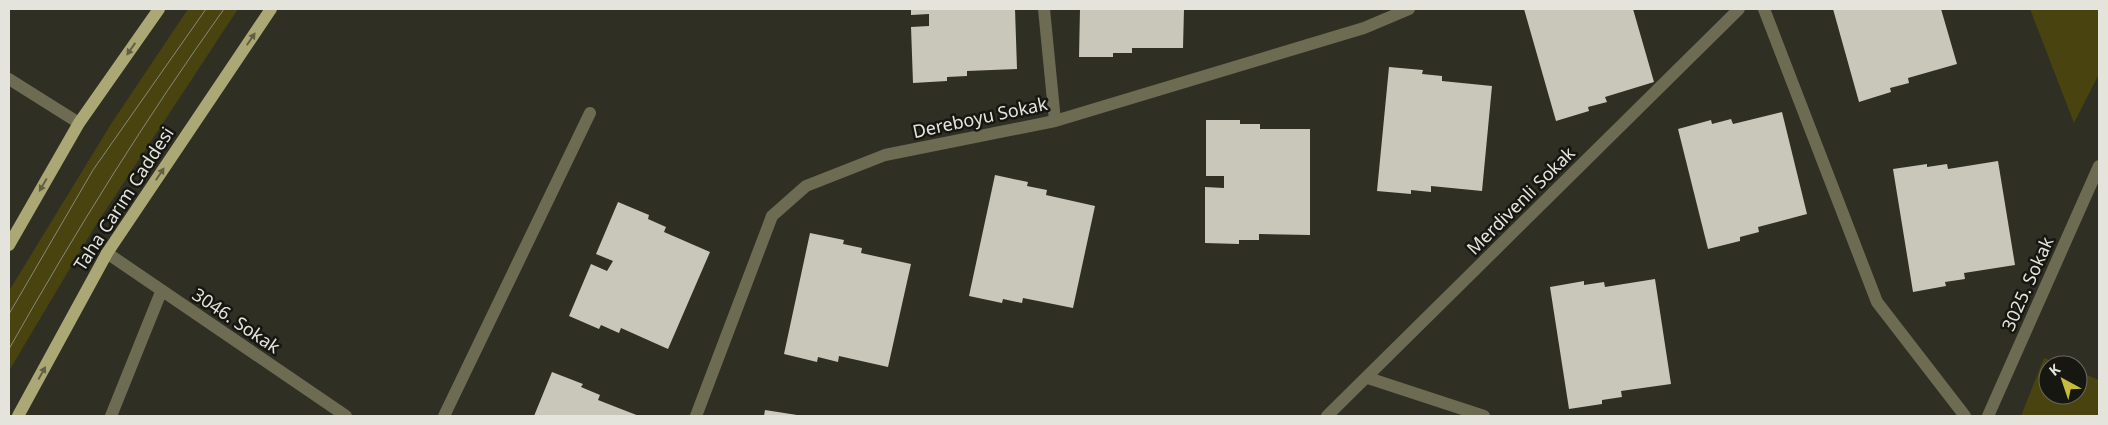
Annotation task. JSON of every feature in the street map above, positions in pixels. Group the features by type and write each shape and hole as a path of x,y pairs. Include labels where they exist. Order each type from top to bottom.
{"main road":[{"path":"9,245 79,123 159,9"},
{"name":"Taha Carım Caddesi","path":"18,416 107,253 271,9"}],"street":[{"path":"1044,9 1055,121"},
{"name":"Dereboyu Sokak","path":"696,416 772,216 806,186 885,156 1055,121 1364,28 1409,9"},
{"name":"Merdivenli Sokak","path":"1327,416 1368,378 1739,9"},
{"path":"1764,9 1876,302 1965,416"},
{"path":"9,79 79,123"},
{"path":"444,416 590,113"},
{"name":"3025. Sokak","path":"1988,416 2099,166"},
{"name":"3046. Sokak","path":"107,253 346,416"},
{"path":"111,416 162,292"},
{"path":"1368,378 1484,416"}],"shaded area":[{"path":"188,9 238,9 94,228 9,371 9,291 111,124"},
{"path":"2030,9 2099,9 2099,74 2074,123"},
{"path":"2038,373 2038,405 2088,405 2088,375 2099,380 2099,416 2021,416"}],"building":[{"path":"911,9 1015,9 1017,69 967,71 967,76 947,77 947,81 913,83 911,27 929,26 929,14 911,15"},
{"path":"1080,9 1184,9 1183,48 1132,48 1132,53 1113,53 1113,57 1079,57"},
{"path":"1524,9 1633,9 1654,82 1605,97 1607,102 1588,107 1589,111 1556,121"},
{"path":"1833,9 1941,9 1957,64 1908,78 1909,83 1890,88 1891,92 1859,102"},
{"path":"1389,67 1423,70 1422,74 1442,76 1442,81 1492,86 1482,191 1431,186 1431,192 1411,190 1411,194 1377,191"},
{"path":"1782,112 1807,214 1758,227 1759,232 1740,237 1740,241 1708,249 1678,129 1711,120 1712,124 1731,119 1733,124"},
{"path":"1206,120 1240,120 1240,124 1260,124 1260,129 1310,129 1310,235 1259,234 1259,240 1239,240 1239,244 1205,243 1205,187 1224,188 1224,176 1206,176"},
{"path":"1998,161 2015,265 1964,273 1965,279 1945,282 1946,286 1913,292 1893,169 1927,164 1927,167 1947,164 1948,169"},
{"path":"995,175 1028,182 1027,186 1047,190 1046,195 1095,206 1073,308 1023,298 1022,303 1003,299 1002,303 969,296"},
{"path":"618,202 649,215 648,219 666,227 664,232 710,252 668,349 621,328 619,333 601,325 599,329 569,316 591,264 607,271 613,261 596,254"},
{"path":"810,233 844,240 843,244 862,248 861,253 911,264 888,367 839,356 838,362 818,357 817,362 784,354"},
{"path":"1655,279 1671,384 1621,391 1622,397 1602,400 1602,404 1569,409 1550,287 1584,281 1584,285 1604,282 1605,287"},
{"path":"552,372 583,384 581,387 600,395 598,400 639,416 534,416"},
{"path":"765,410 797,415 797,416 764,416"}],"tram line":[{"path":"9,314 93,170 206,9"},
{"path":"9,349 59,262 112,176 224,9"}]}
